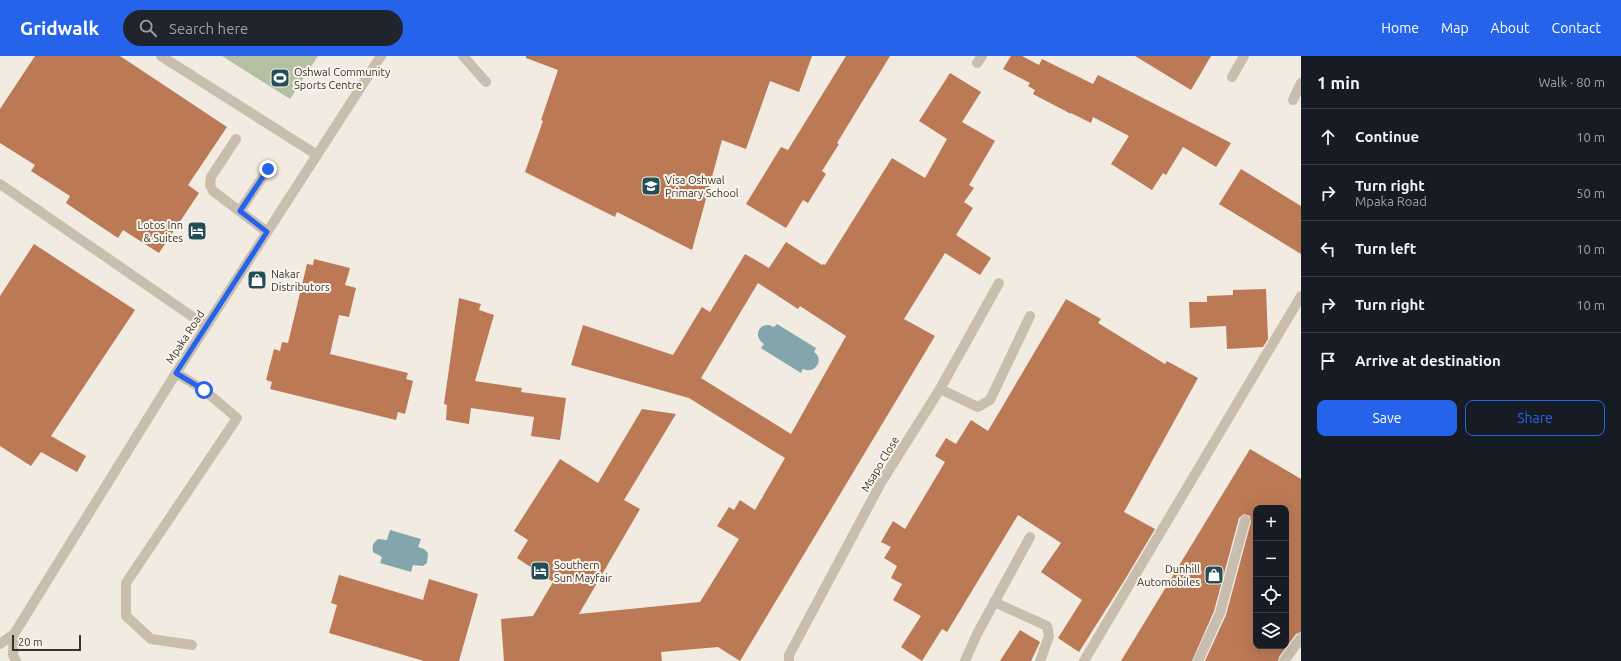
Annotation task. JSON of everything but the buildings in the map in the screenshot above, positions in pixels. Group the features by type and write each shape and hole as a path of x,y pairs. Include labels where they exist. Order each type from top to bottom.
{"street":[{"path":"161,56 317,155"},
{"name":"Mpaka Road","path":"0,644 14,634 176,373 381,56"},
{"path":"463,56 486,82"},
{"path":"1232,77 1244,56"},
{"path":"1293,100 1301,83"},
{"path":"236,139 211,177 210,185 212,191 267,232"},
{"path":"240,211 268,169"},
{"path":"0,184 206,326"},
{"name":"Msapo Close","path":"789,661 789,655 882,481 940,389 999,283"},
{"path":"1084,661 1301,296"},
{"path":"940,389 978,407 990,400 1030,316"},
{"path":"176,373 204,390 237,418 126,583 126,616 152,638 192,645"},
{"path":"1198,661 1220,613 1245,520"},
{"path":"965,661 977,634 1030,537"},
{"path":"994,602 1047,626 1049,636 1040,661"},
{"name":"Mpaka Road","path":"14,634 13,655 16,661"},
{"path":"1284,661 1301,638"}],"green space":[{"name":"Oshwal Community Sports Centre","path":"222,56 318,56 290,99"}],"water":[{"path":"777,324 816,348 814,352 819,358 819,362 815,368 811,370 803,369 801,373 761,348 764,344 758,337 759,330 765,325 774,327"},
{"path":"390,530 421,539 418,547 424,549 428,553 427,563 423,566 413,565 411,572 380,563 382,557 373,552 373,545 378,539 387,540"}],"place":[{"name":"Oshwal Community Sports Centre","path":"280,78"},
{"name":"Visa Oshwal Primary School","path":"651,186"},
{"name":"Lotos Inn & Suites","path":"197,231"},
{"name":"Nakar Distributors","path":"257,280"},
{"name":"Southern Sun Mayfair","path":"540,571"},
{"name":"Dunhill Automobiles","path":"1214,575"}],"route":[{"path":"204,390 176,373 267,232 240,211 268,169"}]}
